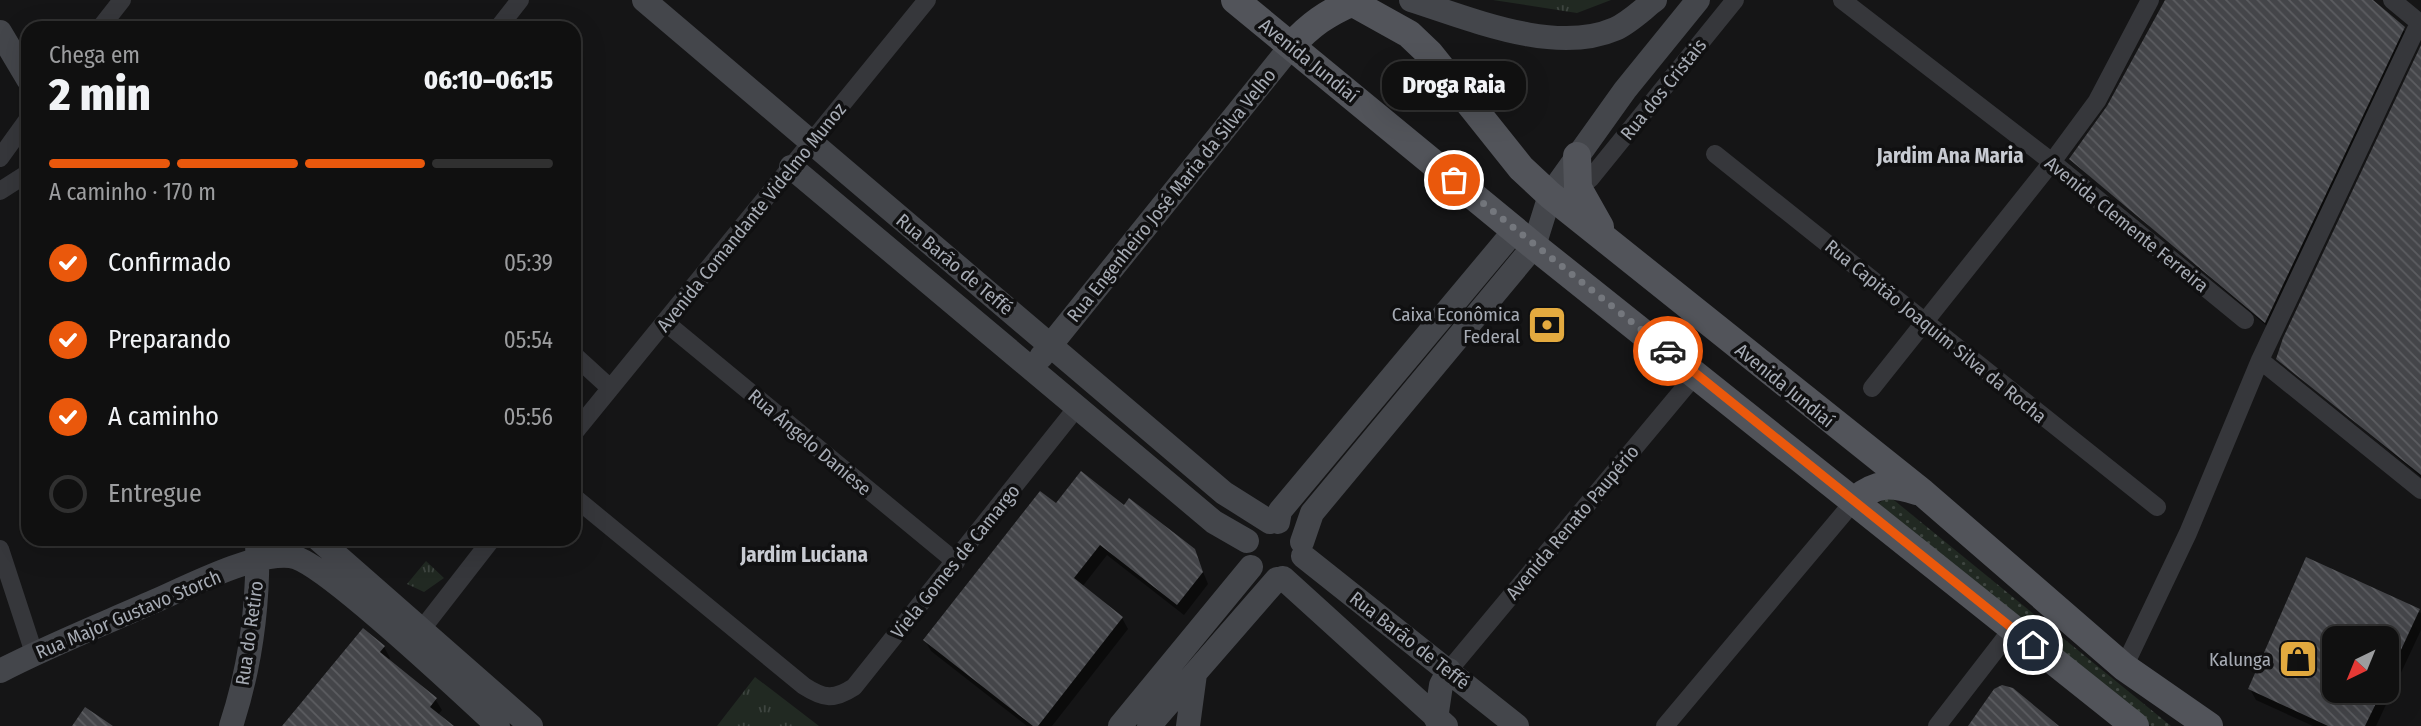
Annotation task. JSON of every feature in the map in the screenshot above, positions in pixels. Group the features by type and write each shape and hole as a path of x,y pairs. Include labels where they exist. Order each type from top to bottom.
{"main road":[{"name":"Rua Barão de Teffé","path":"644,0 1224,493 1274,522"},
{"name":"Avenida Jundiaí","path":"1235,0 1525,238 2135,726"},
{"path":"1411,0 1483,23 1553,39 1593,37 1618,28 1655,0"},
{"path":"1607,238 1578,188 1583,168 1625,90 1698,0"},
{"name":"Avenida Jundiaí","path":"1353,1 1409,34 1430,54 1521,168 1550,195 1923,493 2124,667 2209,726"},
{"path":"1292,46 1307,28 1328,12 1353,1"},
{"path":"0,32 21,67"},
{"name":"Rua Engenheiro José Maria da Silva Velho","path":"1032,369 1292,46"},
{"name":"Rua Barão de Teffé","path":"792,167 1214,522 1247,541"},
{"path":"1149,726 1280,579 1296,570 1312,513 1525,238 1550,195 1583,168"},
{"path":"815,187 838,180 854,181"},
{"path":"1274,522 1280,511 1525,238"},
{"path":"1855,500 1871,488 1892,483 1923,493"},
{"path":"1280,579 1262,577 1251,567 1246,555 1247,541 1256,528 1274,522 1293,528 1302,549"},
{"path":"326,546 531,726"},
{"name":"Rua Barão de Teffé","path":"1302,549 1517,726"},
{"name":"Rua Major Gustavo Storch","path":"0,671 34,653 219,573 257,550 291,555 320,571 498,726"},
{"name":"Rua do Retiro","path":"231,726 249,659 258,590 257,550"},
{"path":"1120,726 1251,567"},
{"name":"Rua Barão de Teffé","path":"1280,579 1438,724"},
{"path":"394,633 422,629"},
{"path":"1438,724 1441,685 1449,670"},
{"path":"1188,726 1195,674"}],"street":[{"path":"106,21 122,0"},
{"path":"504,21 520,0"},
{"name":"Avenida Comandante Videlmo Munoz","path":"581,424 927,0"},
{"name":"Rua dos Cristais","path":"1583,168 1648,107 1735,0"},
{"name":"Avenida Clemente Ferreira","path":"1842,0 2052,162 2245,320"},
{"path":"1872,388 2052,162 2096,101 2150,0"},
{"path":"2124,667 2188,533 2260,360 2420,23 2392,0"},
{"path":"1625,90 1648,107"},
{"path":"0,158 21,130"},
{"name":"Rua Capitão Joaquim Silva da Rocha","path":"1715,154 2157,507"},
{"path":"0,191 21,178"},
{"name":"Rua Ângelo Daniese","path":"665,322 956,562"},
{"path":"2260,360 2421,490"},
{"path":"581,361 609,387"},
{"name":"Avenida Renato Paupério","path":"1449,670 1696,374"},
{"name":"Viela Gomes de Camargo","path":"581,503 821,697 839,697 854,687 1078,406"},
{"path":"1665,726 1855,500"},
{"path":"422,629 487,546"},
{"path":"0,549 34,653"},
{"path":"1937,726 2012,629"}],"green space":[{"path":"1493,0 1611,0 1577,13"},
{"path":"1889,496 2171,726 2151,726 1881,507 1879,503"},
{"path":"426,561 444,578 424,592 407,584"},
{"path":"755,677 819,726 717,726"}],"building":[{"path":"2165,0 2373,0 2405,27 2265,323 2069,159 2107,106"},
{"path":"2421,45 2421,475 2276,359 2283,338"},
{"path":"1081,471 1124,505 1129,498 1195,549 1203,572 1177,605 1100,545 1074,578 1123,617 1038,726 1033,726 923,640 1040,491 1056,503"},
{"name":"Kalunga","path":"2306,557 2420,609 2399,654 2399,626 2322,626 2322,704 2376,704 2365,726 2328,726 2248,689"},
{"path":"363,628 385,646 380,652 437,698 430,707 454,726 282,726"},
{"path":"2002,685 2013,688 2059,726 1968,726 1994,689"},
{"path":"85,707 113,726 72,726"}],"way so far":[{"path":"1454,180 1668,351"}],"place":[{"name":"Droga Raia","path":"1454,180"},
{"name":"Caixa Econômica Federal","path":"1547,325"},
{"name":"Kalunga","path":"2298,659"}],"district":[{"name":"Jardim Ana Maria","path":"1950,156"},
{"name":"Jardim Luciana","path":"804,555"}],"route":[{"path":"1668,351 2033,645"}]}
